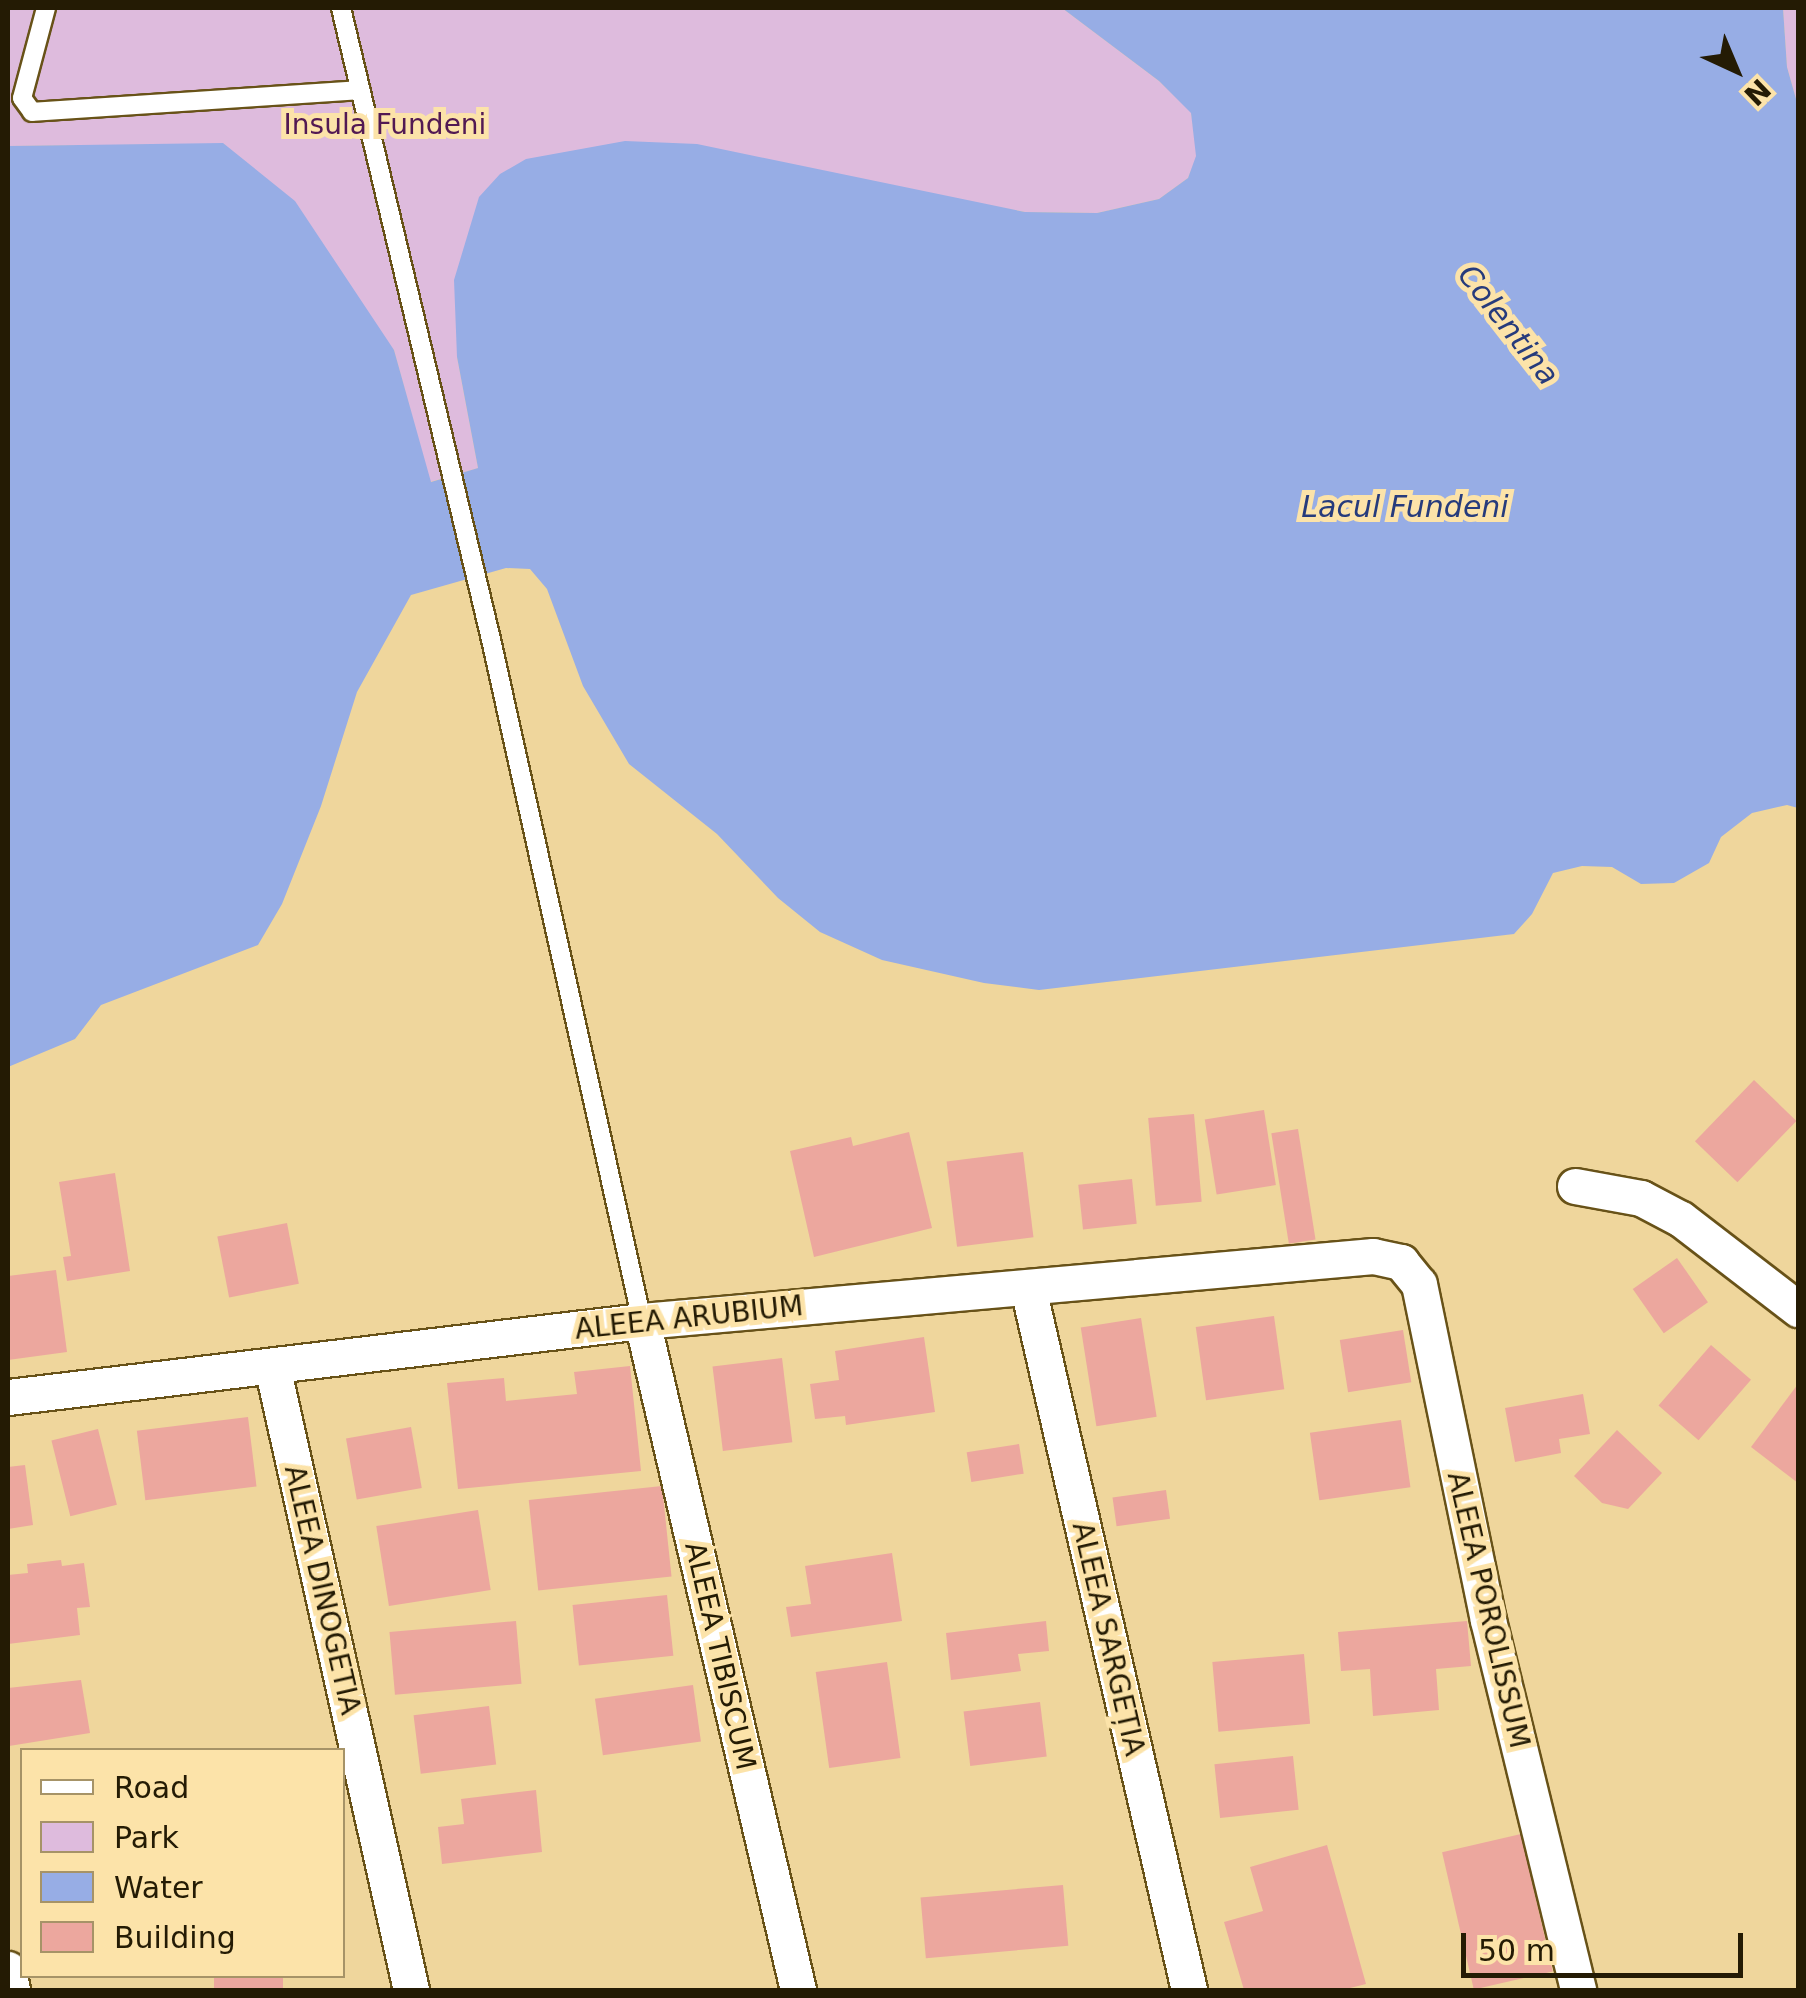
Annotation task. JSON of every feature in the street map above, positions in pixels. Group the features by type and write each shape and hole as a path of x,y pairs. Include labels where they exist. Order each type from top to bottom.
{"street":[{"path":"1575,1186 1641,1198 1681,1220 1798,1309"},
{"name":"ALEEA ARUBIUM","path":"8,1396 642,1321 1372,1256"},
{"name":"ALEEA POROLISSUM","path":"1372,1256 1401,1262 1419,1284 1488,1620 1578,1990"},
{"name":"ALEEA SARGEȚIA","path":"1028,1288 1190,1990"},
{"name":"ALEEA TIBISCUM","path":"642,1321 798,1990"},
{"name":"ALEEA DINOGETIA","path":"272,1366 411,1990"},
{"path":"8,1969 12,1990"}],"lane":[{"path":"46,8 22,98 32,112 360,90"},
{"path":"341,8 438,430 492,644 642,1321"}],"green space":[{"name":"Insula Fundeni","path":"8,8 1062,8 1159,81 1191,112 1197,156 1188,178 1159,199 1097,213 1025,212 868,182 457,357 478,468 430,482 394,350 224,144 8,146"},
{"path":"1783,8 1798,8 1798,106 1787,67"}],"water":[{"name":"Lacul Fundeni","path":"1062,8 1783,8 1787,67 1798,106 1798,808 1787,805 1752,813 1721,837 1709,863 1674,883 1641,884 1612,867 1582,866 1553,873 1532,914 1514,934 1039,990 984,983 882,960 820,932 778,898 717,834 629,764 583,686 547,589 530,569 506,568 411,595 357,692 321,806 282,904 258,945 101,1005 75,1039 8,1067 8,146 223,143 295,201 394,350 431,482 478,468 457,357 454,280 479,197 500,174 526,159 625,141 697,144 1025,212 1097,213 1159,199 1188,178 1196,156 1191,113 1159,81"}],"building":[{"path":"1754,1080 1796,1121 1737,1182 1695,1141"},
{"path":"1264,1110 1276,1185 1217,1194 1205,1119"},
{"path":"1194,1114 1202,1202 1156,1206 1148,1118"},
{"path":"1298,1129 1316,1240 1289,1244 1271,1133"},
{"path":"909,1132 932,1228 814,1257 790,1151 851,1137 853,1146"},
{"path":"1023,1152 1033,1237 957,1247 947,1161"},
{"path":"115,1173 130,1271 67,1281 63,1257 71,1256 59,1182"},
{"path":"1132,1179 1137,1224 1083,1229 1078,1185"},
{"path":"287,1223 299,1284 229,1297 217,1237"},
{"path":"1677,1258 1708,1302 1664,1333 1633,1289"},
{"path":"56,1270 67,1352 8,1360 8,1276"},
{"path":"1274,1316 1284,1389 1206,1400 1196,1327"},
{"path":"1141,1318 1157,1417 1096,1426 1081,1328"},
{"path":"1403,1330 1411,1382 1348,1392 1340,1340"},
{"path":"924,1337 935,1412 846,1425 845,1416 815,1419 810,1384 839,1380 835,1351"},
{"path":"1711,1345 1751,1380 1699,1440 1659,1405"},
{"path":"782,1358 792,1442 723,1451 713,1367"},
{"path":"630,1366 641,1471 458,1489 447,1383 504,1378 506,1401 577,1394 574,1372"},
{"path":"1798,1384 1798,1483 1751,1447"},
{"path":"1583,1394 1590,1434 1559,1439 1561,1453 1515,1462 1505,1408"},
{"path":"248,1417 257,1486 145,1500 137,1431"},
{"path":"1401,1420 1410,1487 1319,1500 1310,1433"},
{"path":"411,1427 422,1488 357,1500 346,1438"},
{"path":"98,1429 117,1505 70,1516 51,1441"},
{"path":"1617,1430 1662,1473 1628,1509 1602,1503 1574,1476"},
{"path":"1019,1444 1024,1474 971,1482 967,1452"},
{"path":"25,1465 33,1525 8,1529 8,1467"},
{"path":"662,1486 672,1577 538,1591 529,1500"},
{"path":"1166,1490 1170,1519 1117,1526 1113,1498"},
{"path":"478,1510 491,1590 389,1606 376,1526"},
{"path":"892,1553 902,1621 791,1637 786,1607 811,1604 805,1566"},
{"path":"61,1560 62,1566 84,1563 90,1607 77,1608 80,1635 8,1644 8,1575 28,1573 27,1564"},
{"path":"667,1595 673,1656 579,1666 573,1605"},
{"path":"516,1621 521,1684 395,1695 389,1632"},
{"path":"1046,1621 1049,1651 1018,1654 1021,1671 951,1680 946,1633"},
{"path":"1467,1621 1471,1666 1436,1669 1439,1710 1373,1716 1370,1669 1341,1671 1338,1632"},
{"path":"1304,1654 1310,1724 1218,1732 1212,1662"},
{"path":"887,1662 900,1758 829,1768 816,1672"},
{"path":"81,1680 90,1733 9,1746 8,1688"},
{"path":"693,1685 701,1741 603,1755 595,1699"},
{"path":"1040,1702 1047,1757 970,1766 964,1711"},
{"path":"489,1706 496,1765 421,1774 414,1715"},
{"path":"1293,1756 1299,1810 1220,1818 1214,1764"},
{"path":"536,1790 542,1852 442,1864 438,1827 464,1824 461,1799"},
{"path":"1521,1834 1553,1971 1474,1990 1442,1852"},
{"path":"1327,1845 1366,1984 1342,1990 1244,1990 1224,1922 1263,1911 1250,1867"},
{"path":"1063,1885 1068,1946 926,1958 921,1897"},
{"path":"214,1978 283,1978 283,1990 214,1990"}],"water label":[{"name":"Colentina","path":"1508,325"}]}
